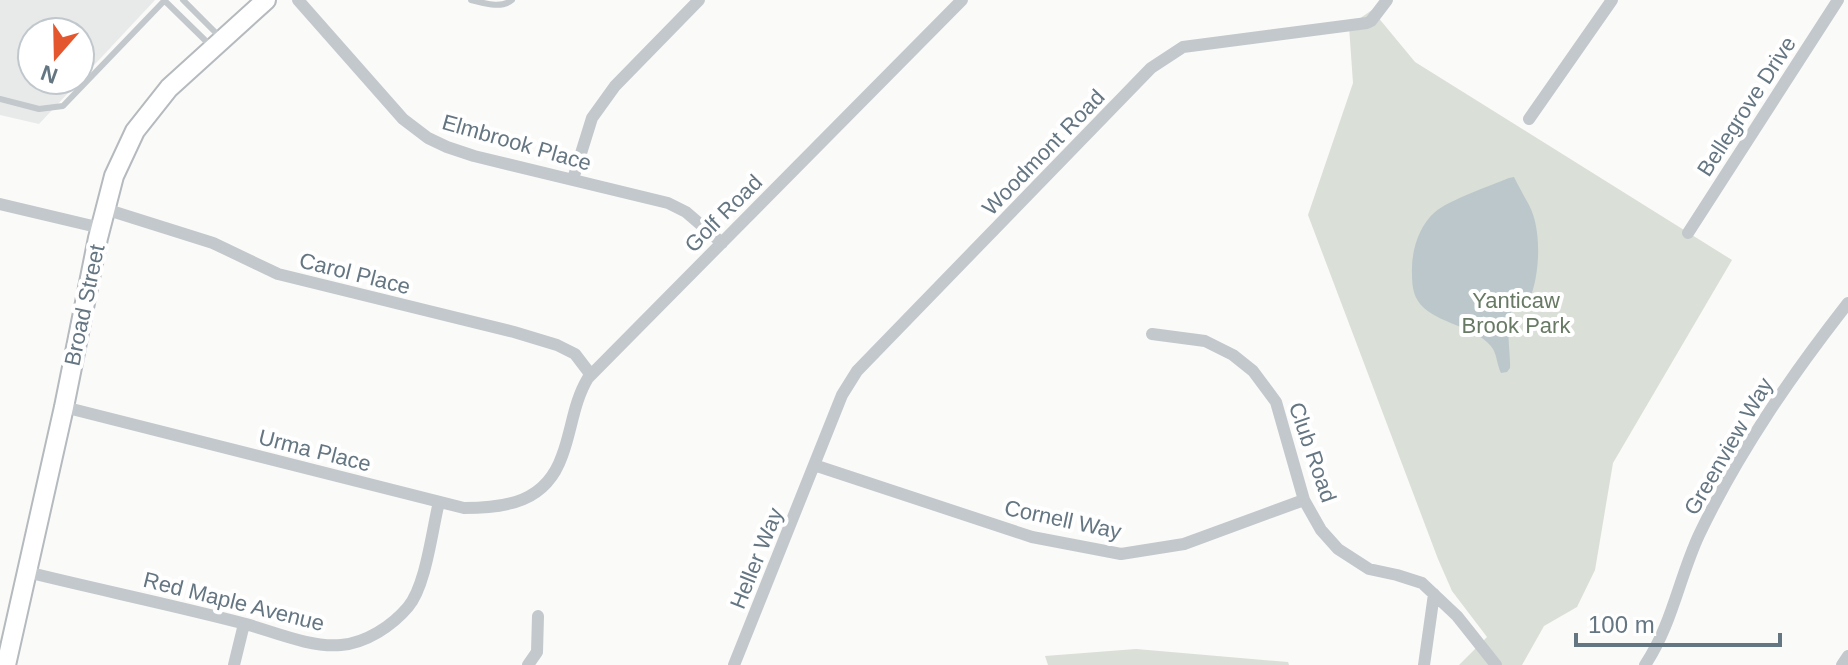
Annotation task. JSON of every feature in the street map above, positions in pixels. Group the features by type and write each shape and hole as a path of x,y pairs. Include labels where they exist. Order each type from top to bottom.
{"main road":[{"name":"Broad Street","path":"6,665 114,176 135,131 169,88 266,0"}],"street":[{"name":"Elmbrook Place","path":"298,0 403,119 428,138 474,156 668,203 686,212 722,243"},
{"path":"573,179 592,118 615,86 699,0"},
{"name":"Golf Road","path":"551,477 562,458 580,391 591,375 962,0"},
{"name":"Woodmont Road","path":"814,465 842,395 857,371 1151,68 1183,47 1367,23 1387,0"},
{"path":"1529,119 1612,0"},
{"name":"Bellegrove Drive","path":"1688,233 1838,0"},
{"name":"Carol Place","path":"0,204 103,218 213,243 278,274 557,345 575,354 591,375"},
{"name":"Greenview Way","path":"1645,665 1663,633 1698,538 1738,460 1806,356 1848,303"},
{"name":"Club Road","path":"1152,334 1205,341 1233,355 1253,371 1276,402 1304,500 1321,530 1338,549 1369,569 1422,583 1457,616 1496,665"},
{"name":"Urma Place","path":"64,407 464,508 491,508 517,503 534,494 551,477"},
{"name":"Cornell Way","path":"814,465 1032,537 1121,554 1184,544 1304,500"},
{"name":"Heller Way","path":"734,665 814,465"},
{"name":"Red Maple Avenue","path":"27,572 312,643 338,646 355,643 395,621 411,604 421,581 439,502"},
{"path":"1424,665 1434,594"},
{"path":"528,665 537,652 538,616"},
{"path":"234,665 244,624"},
{"path":"1842,665 1848,656"}],"lane":[{"path":"0,99 39,109 63,106 165,0 218,44"},
{"path":"183,0 218,44"},
{"path":"471,0 506,4 512,0"}],"shaded area":[{"path":"0,0 155,0 96,63 96,16 16,16 16,96 65,96 39,124 0,115"},
{"path":"1514,177 1533,215 1538,239 1538,264 1530,298 1510,314 1510,368 1501,373 1487,342 1432,314 1421,305 1413,289 1412,266 1420,232 1435,212 1460,198"}],"green space":[{"name":"Yanticaw Brook Park","path":"1372,10 1415,62 1732,260 1613,463 1595,570 1577,607 1544,626 1522,665 1459,665 1487,637 1452,591 1438,559 1308,215 1353,83 1349,26"},
{"path":"1136,649 1288,662 1289,665 1048,665 1045,656"}]}
